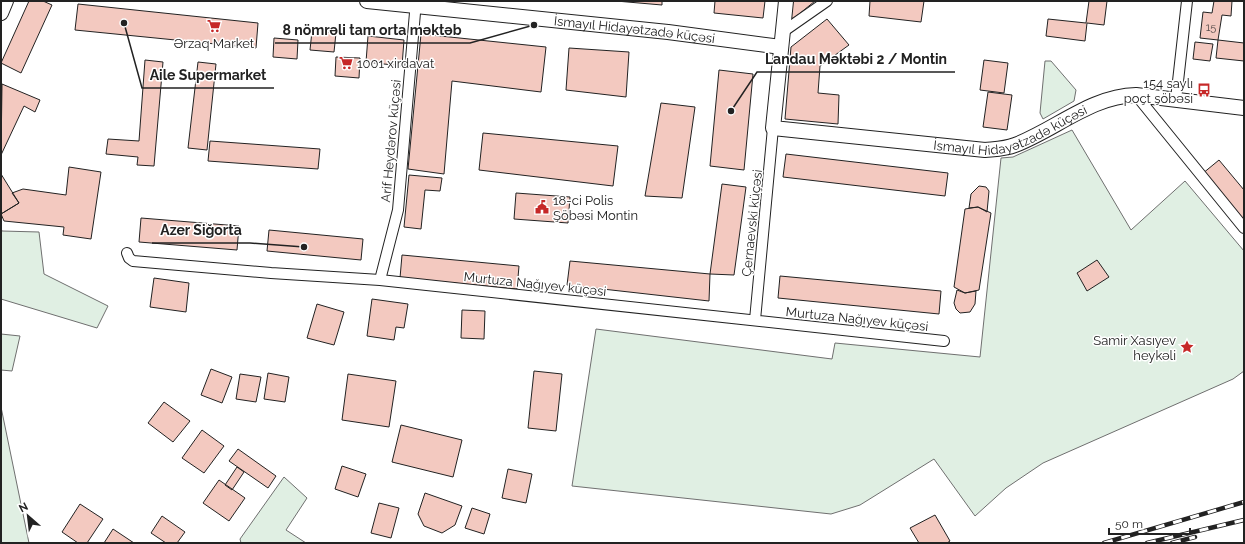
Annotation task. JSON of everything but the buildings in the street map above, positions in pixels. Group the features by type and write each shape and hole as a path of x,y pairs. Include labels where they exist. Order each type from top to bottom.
{"street":[{"path":"1,13 6,1"},
{"name":"İsmayıl Hidayətzadə küçəsi","path":"367,1 416,3 668,32 781,47"},
{"path":"773,128 786,1"},
{"path":"784,31 827,1"},
{"path":"1176,99 1187,1"},
{"name":"Arif Heydərov küçəsi","path":"380,280 398,210 416,3"},
{"name":"İsmayıl Hidayətzadə küçəsi","path":"773,128 985,150 1015,146 1109,98 1120,95 1176,99 1244,108"},
{"path":"1136,95 1244,228"},
{"name":"Çernaevski küçəsi","path":"756,320 773,128"},
{"name":"Murtuza Nağıyev küçəsi","path":"127,253 129,258 133,261 380,280 944,341"}],"green space":[{"path":"1045,61 1051,61 1076,90 1074,101 1043,119 1040,113"},
{"path":"1072,130 1131,230 1185,181 1244,251 1244,371 1233,379 1043,463 1006,488 975,516 934,459 860,505 831,514 572,486 596,329 832,359 835,343 980,357 1001,158 1013,157"},
{"path":"1,229 2,231 39,232 44,274 108,306 97,328 1,299"},
{"path":"1,334 20,336 12,371 1,370"},
{"path":"1,407 29,543 1,543"},
{"path":"284,477 307,498 286,530 306,543 241,543 240,539"}],"railway":[{"path":"1104,543 1244,502"},
{"path":"1147,543 1244,520"},
{"path":"1172,543 1195,537"}],"place":[{"name":"Aile Supermarket","path":"124,23"},
{"name":"8 nömrəli tam orta məktəb","path":"534,25"},
{"name":"Ərzaq Market","path":"214,26"},
{"name":"1001 xirdavat","path":"346,63"},
{"name":"154 saylı poçt şöbəsi","path":"1204,90"},
{"name":"Landau Məktəbi 2 / Montin","path":"731,111"},
{"name":"18-ci Polis Şöbəsi Montin","path":"542,207"},
{"name":"Azer Siğorta","path":"304,247"},
{"name":"Samir Xasıyev heykəli","path":"1187,347"}]}
